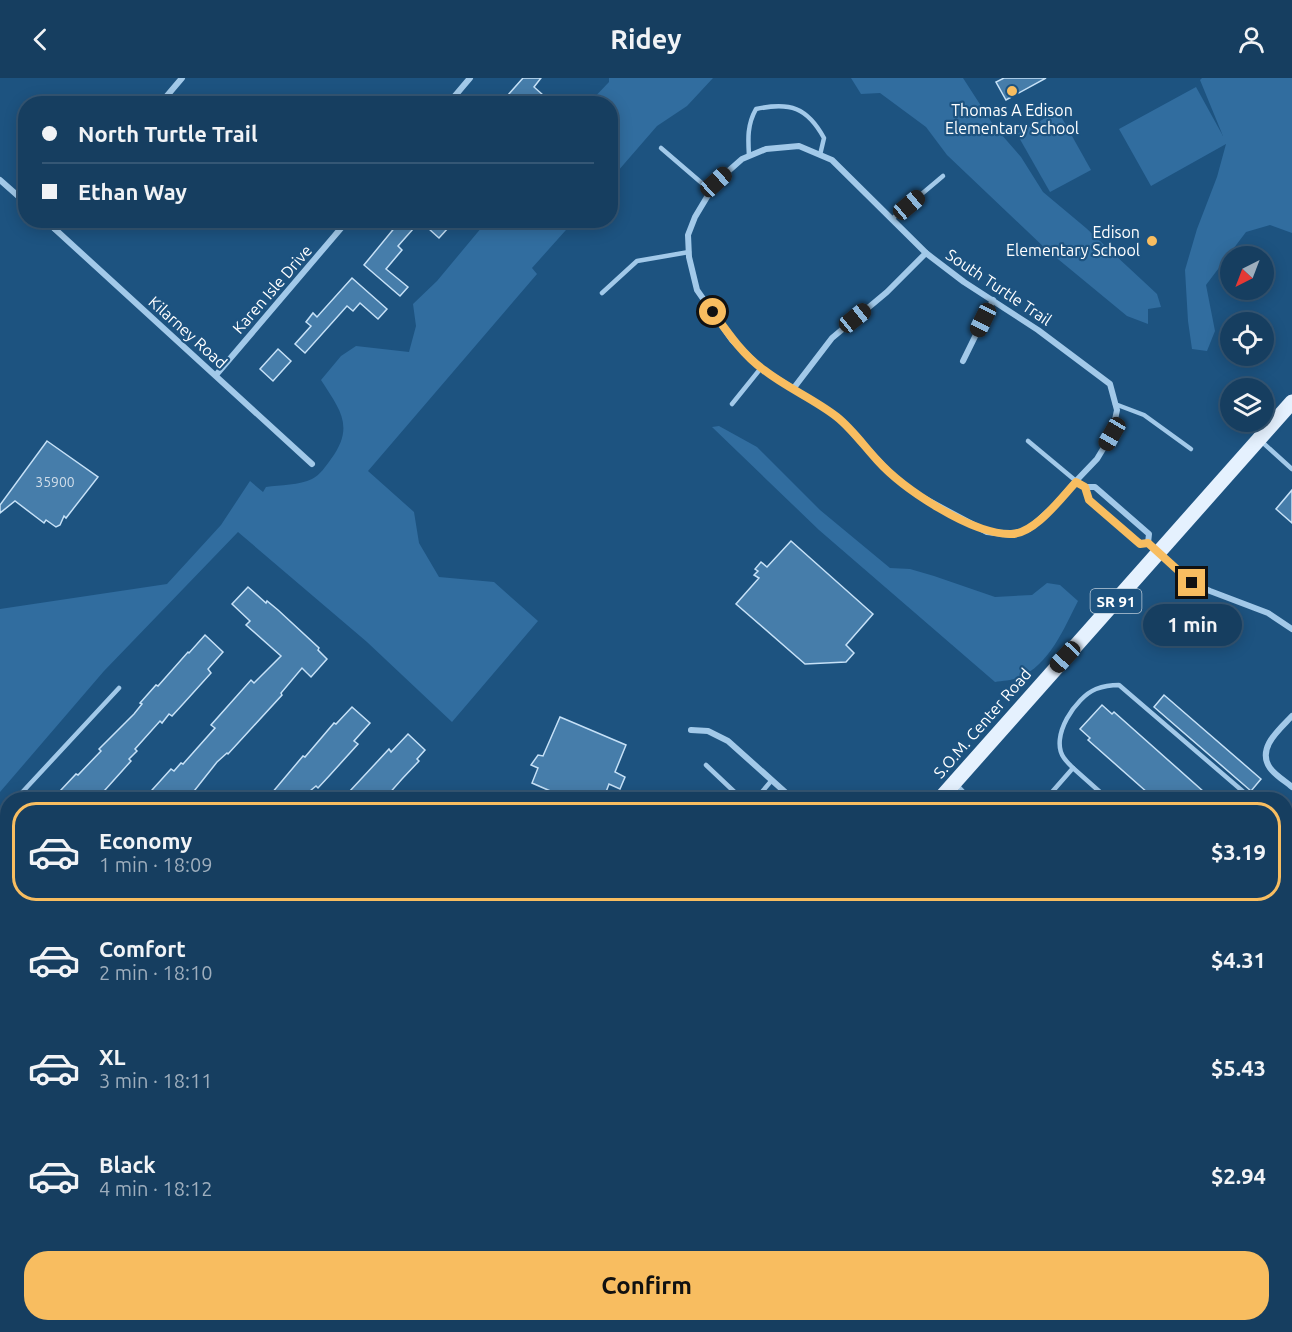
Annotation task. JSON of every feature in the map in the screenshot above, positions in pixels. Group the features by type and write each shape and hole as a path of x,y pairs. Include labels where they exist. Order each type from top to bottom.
{"main road":[{"name":"S.O.M. Center Road","path":"946,792 1154,548 1292,402"}],"street":[{"path":"167,96 182,78"},
{"path":"455,96 470,78"},
{"name":"South Turtle Trail","path":"689,252 688,235 716,182 742,159 766,149 799,146 832,160 926,253 964,282 1038,330 1110,384 1115,404"},
{"path":"0,180 18,196"},
{"name":"Karen Isle Drive","path":"216,375 341,228"},
{"name":"Kilarney Road","path":"55,230 312,464"},
{"path":"689,252 697,290 732,340 761,368 838,417 884,467 916,494 987,532 1012,535 1029,529 1055,505 1097,459 1112,434 1116,420 1115,404"},
{"path":"793,389 832,338 886,292 926,253"},
{"path":"963,361 993,300"},
{"path":"1076,482 1085,487 1095,487 1149,534 1154,548"},
{"path":"1085,487 1089,500 1140,544 1154,548 1192,583 1268,613 1292,629"},
{"path":"1292,716 1268,743 1264,755 1270,768 1292,787"},
{"path":"691,730 708,731 729,741 785,792"}],"lane":[{"path":"749,156 747,135 750,119 756,109 775,105 796,108 816,123 824,138 820,155"},
{"path":"661,148 711,191"},
{"path":"891,219 943,176"},
{"path":"602,293 637,261 689,252"},
{"path":"732,404 761,368"},
{"path":"1115,404 1139,412 1191,449"},
{"path":"1259,439 1292,469"},
{"path":"1028,441 1076,482"},
{"path":"1100,792 1062,757 1059,737 1068,716 1094,689 1110,685 1119,685 1244,792"},
{"path":"22,792 119,688"},
{"path":"706,765 735,792"},
{"path":"1052,792 1073,768"},
{"path":"762,792 772,780"},
{"path":"954,783 964,792"}],"shaded area":[{"path":"609,78 713,78 687,106 657,126 618,171 618,96 596,96 609,82"},
{"path":"851,78 963,78 994,126 1021,157 1043,192 1086,228 1157,294 1161,307 1148,309 1148,324 1127,316 1047,250 947,155 926,127 880,93 861,94"},
{"path":"1202,78 1292,78 1292,233 1270,225 1246,232 1235,246 1220,246 1220,266 1206,285 1215,331 1207,351 1192,349 1185,270 1226,144 1151,186 1119,129 1196,87 1223,136 1200,80"},
{"path":"1058,111 1091,170 1050,192 1017,134"},
{"path":"481,228 568,228 532,268 537,274 368,471 414,512 419,543 439,577 494,582 538,621 452,722 367,642 238,532 104,671 0,792 0,609 167,584 221,525 250,481 263,492 266,487 302,482 318,475 338,447 343,427 339,409 321,380 341,356 356,346 409,352 416,326 413,304 437,281"},
{"path":"719,426 757,447 820,510 890,568 910,569 995,597 1032,595 1047,583 1060,585 1078,601 1055,645 1029,672 1016,679 995,682 819,530 712,427"}],"building":[{"path":"523,78 541,78 534,87 544,96 508,95"},
{"name":"Thomas A Edison Elementary School","path":"1004,78 1046,78 1006,100 996,82"},
{"path":"394,228 414,228 398,246 402,250 386,269 408,287 400,296 364,265"},
{"path":"430,228 448,228 439,238"},
{"path":"352,278 387,309 378,319 360,303 353,311 347,306 305,353 295,344 311,326 306,322 313,313 317,317"},
{"path":"278,349 291,361 273,381 260,369"},
{"path":"47,441 98,477 66,518 64,516 60,525 56,527 46,520 44,523 15,501 0,513 0,505"},
{"path":"1292,490 1292,523 1276,509"},
{"path":"791,541 873,614 846,645 854,653 846,662 805,664 736,604 759,578 754,575 758,571 755,569 761,562 767,567"},
{"path":"248,587 278,610 319,648 318,650 327,659 311,677 302,668 281,693 282,695 228,754 217,762 193,792 150,792 171,769 174,771 181,763 183,764 215,728 211,725 251,680 254,683 281,656 246,625 250,621 232,604"},
{"path":"205,635 223,652 208,669 211,673 172,716 169,714 162,723 160,721 135,749 137,751 129,759 131,761 103,792 61,792 134,714 142,704 140,703 156,685 158,686"},
{"path":"1164,695 1261,779 1251,791 1154,707"},
{"path":"1102,705 1112,714 1114,712 1204,792 1147,792 1088,740 1090,738 1080,729"},
{"path":"352,707 370,723 354,741 358,744 318,788 316,786 309,792 273,792 303,756 305,757 334,723 336,724"},
{"path":"560,717 626,745 615,772 625,777 620,789 609,784 606,792 553,792 532,783 538,768 531,765 538,755 543,756"},
{"path":"408,734 425,750 417,759 419,761 391,792 349,792 389,749 391,752"}],"place":[{"name":"Thomas A Edison Elementary School","path":"1012,91"},
{"name":"Edison Elementary School","path":"1152,241"}],"route":[{"path":"713,312 732,340 762,369 838,417 891,474 916,494 947,512 987,532 1012,535 1029,529 1076,482 1085,487 1089,500 1140,544 1148,543 1192,583"}]}
